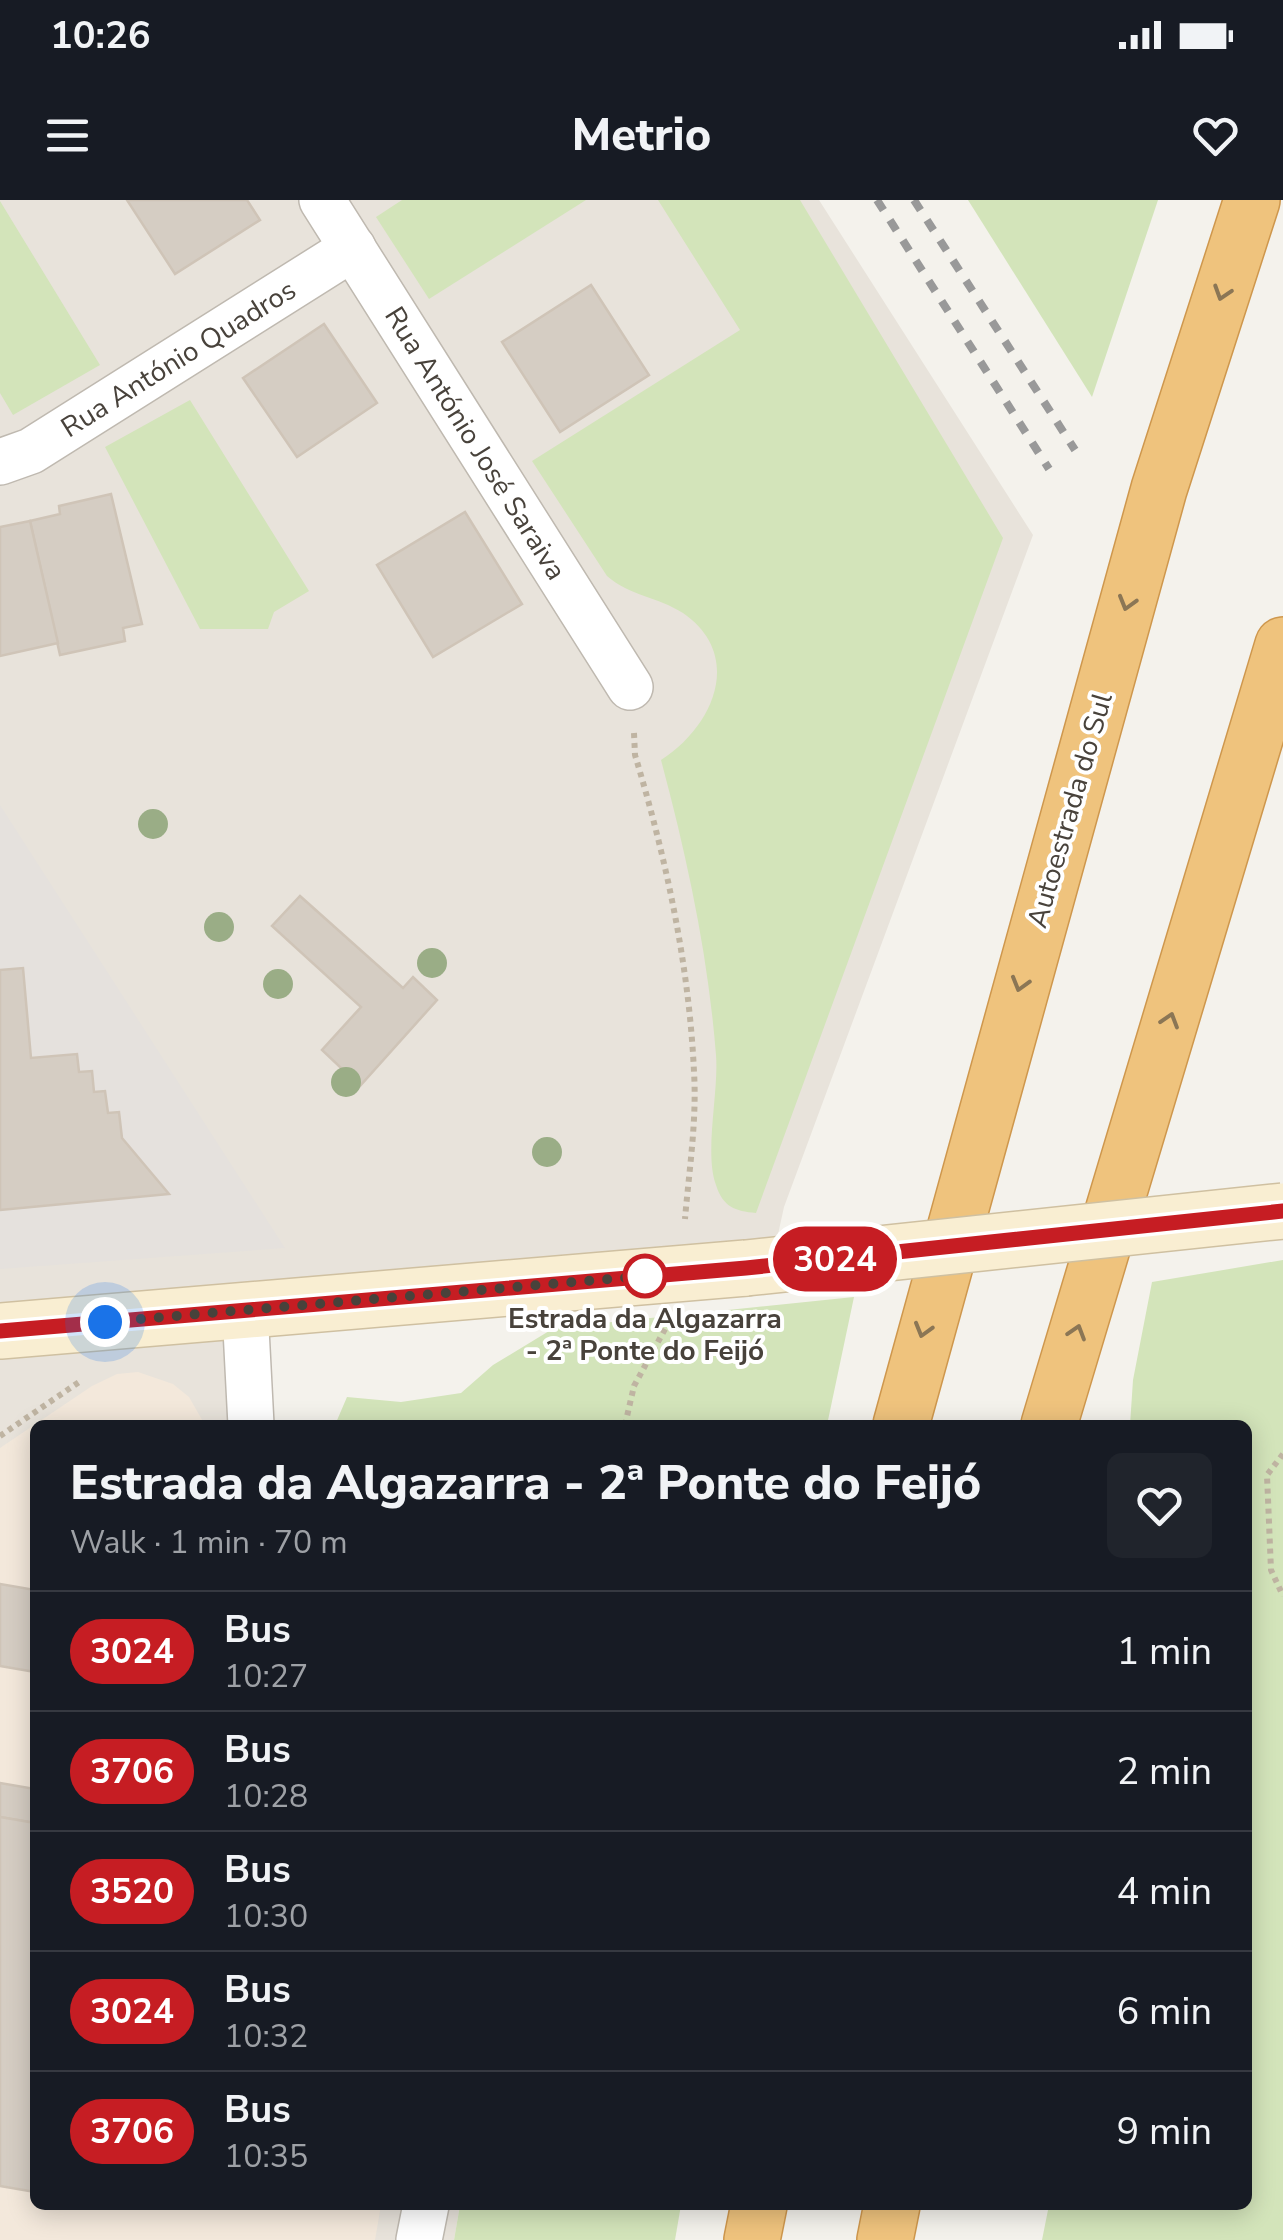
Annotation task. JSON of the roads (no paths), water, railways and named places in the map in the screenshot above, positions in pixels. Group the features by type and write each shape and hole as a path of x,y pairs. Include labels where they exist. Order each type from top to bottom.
{"highway":[{"name":"Autoestrada do Sul","path":"901,1420 1159,489 1252,200"},
{"path":"1050,1420 1283,645"},
{"path":"752,2240 757,2210"},
{"path":"885,2240 891,2210"}],"main road":[{"path":"0,1331 245,1310 674,1298 746,1268 1283,1211"}],"street":[{"name":"Rua António José Saraiva","path":"322,200 630,687"},
{"name":"Rua António Quadros","path":"0,462 31,451 353,248"},
{"path":"245,1310 251,1420"},
{"path":"420,2240 425,2210"}],"railway":[{"path":"877,200 1049,469"},
{"path":"914,200 1075,450"}],"place":[{"name":"Estrada da Algazarra - 2ª Ponte do Feijó","path":"645,1276"}]}
